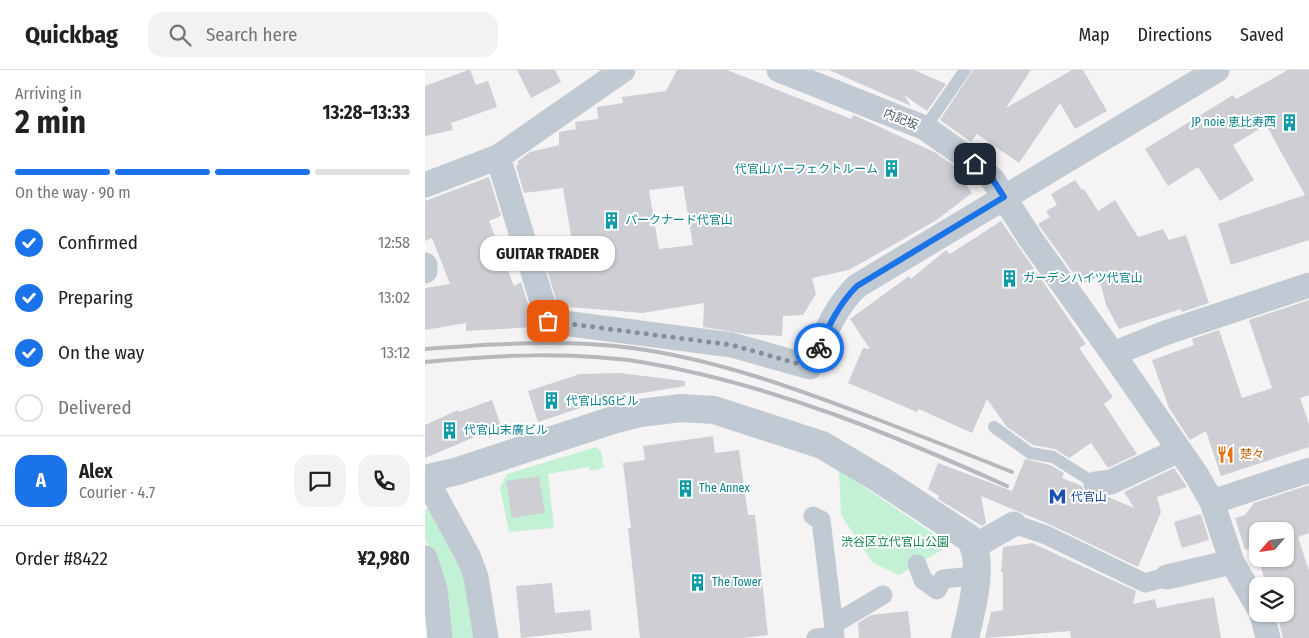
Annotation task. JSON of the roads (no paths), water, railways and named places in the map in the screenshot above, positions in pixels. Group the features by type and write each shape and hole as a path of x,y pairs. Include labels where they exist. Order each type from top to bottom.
{"street":[{"path":"425,185 498,157 623,70"},
{"name":"内記坂","path":"779,70 925,128 975,164 993,180 1030,238 1113,354 1212,502 1232,562 1249,591"},
{"path":"498,157 548,321 732,345 810,367 831,320 845,298 857,286 1217,70"},
{"path":"425,265 425,271"},
{"path":"1113,354 1165,333 1309,285"},
{"path":"486,638 476,577 469,558 425,479 458,471 613,420 640,413 681,408 714,410 822,445 969,538 975,546 977,564 965,638"},
{"path":"1096,484 1111,482 1179,450"},
{"path":"1212,502 1309,470"},
{"path":"813,516 821,520 835,636 816,638"},
{"path":"975,546 1014,524 1046,535 1145,582 1232,562"},
{"path":"425,558 435,589 440,638"},
{"path":"917,564 923,580 937,590 943,579 963,577"},
{"path":"834,624 883,595"},
{"path":"1264,622 1268,638"}],"lane":[{"path":"925,128 965,70"},
{"path":"994,427 1030,453 1053,457 1096,484"}],"railway":[{"path":"425,349 555,343 632,348 693,359 784,385 1012,472"},
{"path":"425,362 536,355 592,357 620,359 694,372 740,384 831,413 920,448 1007,486"}],"place":[{"name":"JP noie 恵比寿西","path":"1290,122"},
{"name":"代官山パーフェクトルーム","path":"892,169"},
{"name":"パークナード代官山","path":"611,220"},
{"name":"ガーデンハイツ代官山","path":"1009,278"},
{"name":"GUITAR TRADER","path":"548,321"},
{"name":"代官山SGビル","path":"552,401"},
{"name":"代官山末廣ビル","path":"450,430"},
{"name":"楚々","path":"1226,454"},
{"name":"The Annex","path":"685,488"},
{"name":"代官山","path":"1057,497"},
{"name":"The Tower","path":"698,582"}],"park label":[{"name":"渋谷区立代官山公園","path":"895,542"}]}
